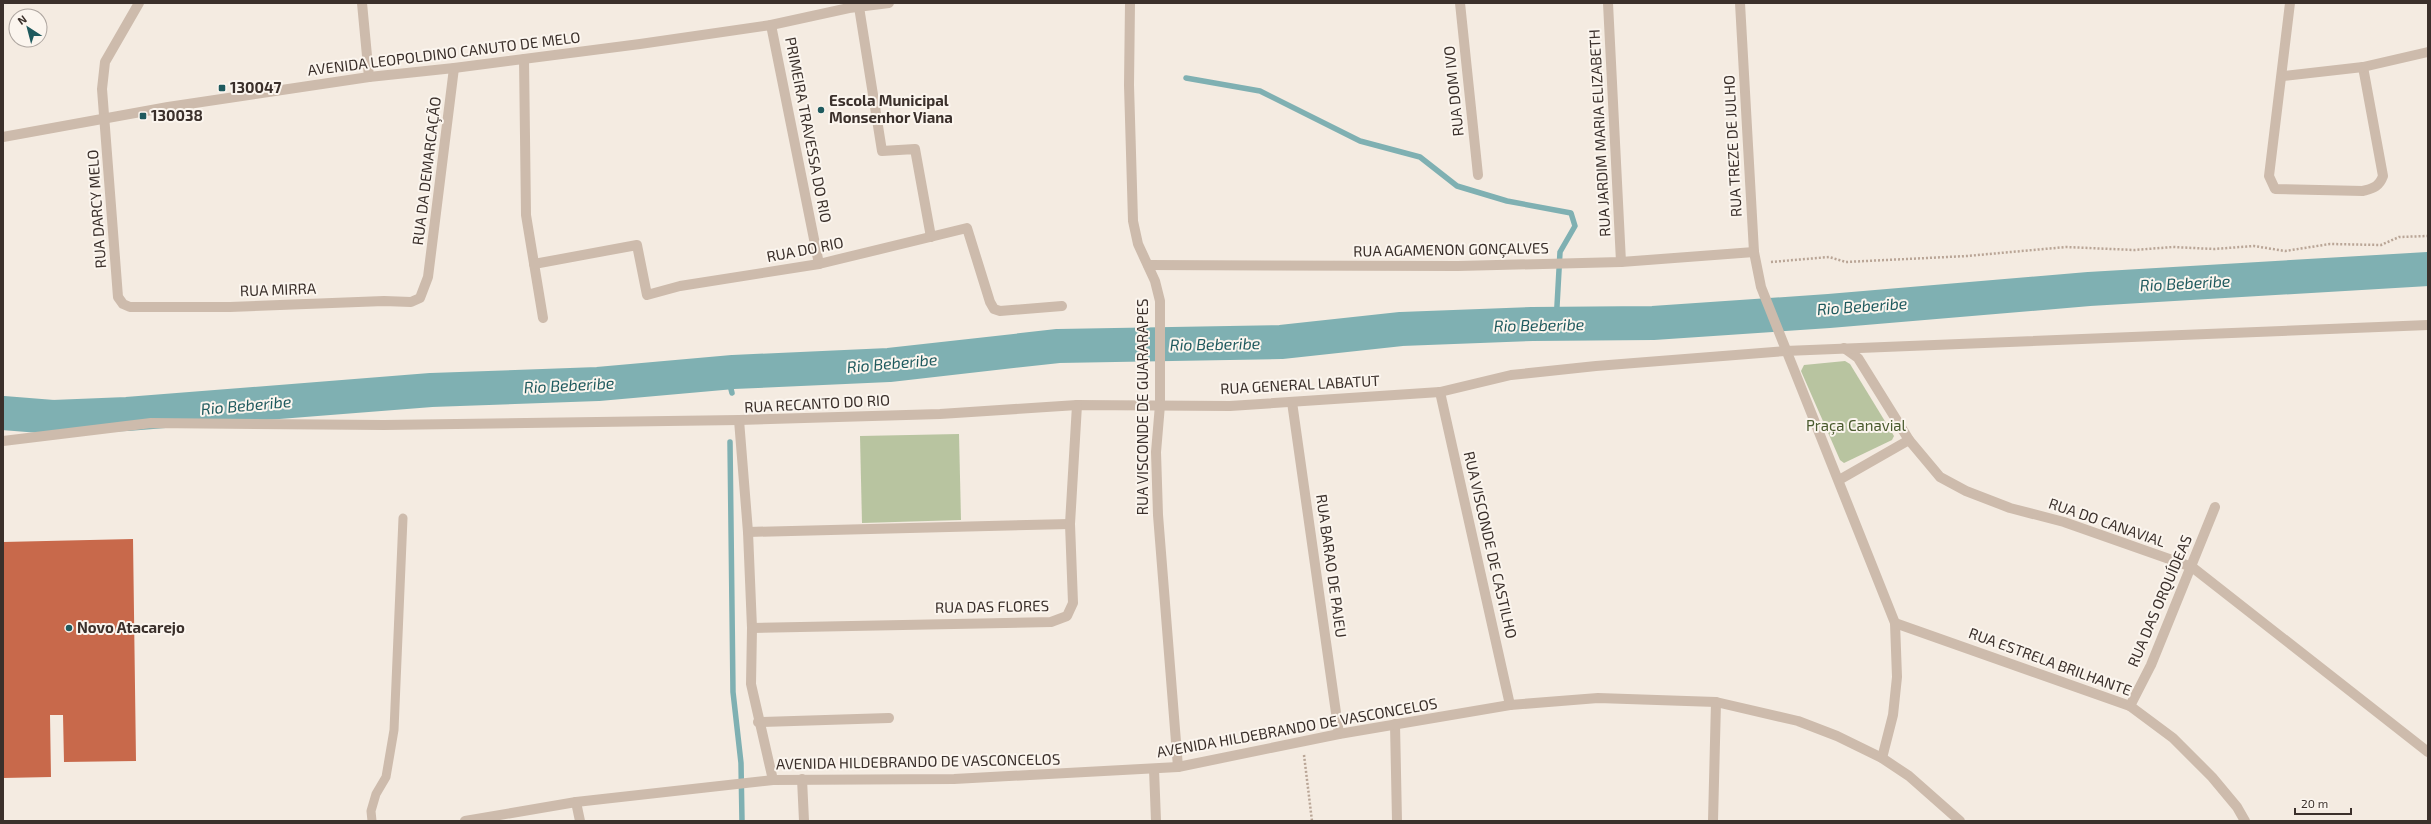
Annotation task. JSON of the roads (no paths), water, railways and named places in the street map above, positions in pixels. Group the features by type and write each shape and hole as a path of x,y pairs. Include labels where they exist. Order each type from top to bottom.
{"street":[{"name":"RUA DARCY MELO","path":"118,297 102,89 104,62 139,3"},
{"path":"362,3 369,77"},
{"name":"AVENIDA LEOPOLDINO CANUTO DE MELO","path":"3,137 105,118 369,77 524,59 771,25 859,7 889,3"},
{"name":"RUA VISCONDE DE GUARARAPES","path":"1130,3 1129,85 1134,232 1148,265 1160,302 1160,405 1157,437 1158,515 1178,767"},
{"name":"RUA DOM IVO","path":"1460,3 1478,175"},
{"name":"RUA JARDIM MARIA ELIZABETH","path":"1608,3 1621,262"},
{"name":"RUA TREZE DE JULHO","path":"1740,3 1754,252 1761,287 1785,351 1839,480 1895,623 1897,677 1893,715 1882,758"},
{"path":"2290,3 2283,76 2269,176 2270,184 2275,189 2281,191 2363,191 2374,188 2380,183 2383,176 2363,67"},
{"path":"859,7 882,150 915,148 931,237"},
{"name":"PRIMEIRA TRAVESSA DO RIO","path":"771,25 819,264"},
{"path":"2283,76 2363,67 2428,52"},
{"path":"524,59 526,215 543,318"},
{"name":"RUA DA DEMARCAÇÃO","path":"428,277 454,68"},
{"name":"RUA DO RIO","path":"534,264 637,245 647,295 680,286 819,264 967,228 990,302 994,309 1000,311 1062,306"},
{"name":"RUA AGAMENON GONÇALVES","path":"1148,265 1547,264 1621,262 1754,252"},
{"name":"RUA MIRRA","path":"118,297 123,304 130,307 144,308 384,301 411,302 420,298 423,294 428,277"},
{"path":"1785,351 2428,325"},
{"name":"RUA DO CANAVIAL","path":"1843,348 1851,351 1858,358 1909,440 1940,477 1966,491 2010,508 2064,522 2192,568 2428,752"},
{"name":"RUA GENERAL LABATUT","path":"1160,405 1230,406 1440,392 1511,375 1596,366 1785,351"},
{"name":"RUA VISCONDE DE CASTILHO","path":"1440,392 1510,705"},
{"name":"RUA BARAO DE PAJEU","path":"1292,402 1339,734"},
{"name":"RUA RECANTO DO RIO","path":"772,780 758,722 751,684 752,628 748,532 738,420 940,414 1077,405 1160,405"},
{"name":"RUA DAS FLORES","path":"752,628 1051,622 1067,616 1073,603 1070,524 1077,405"},
{"path":"3,441 151,423 384,425 738,420"},
{"path":"1839,480 1909,440"},
{"name":"RUA DAS ORQUÍDEAS","path":"2130,706 2151,665 2192,568 2215,508"},
{"path":"748,532 1070,524"},
{"name":"RUA ESTRELA BRILHANTE","path":"1895,623 2130,706 2173,738 2212,777 2237,807 2245,821"},
{"name":"AVENIDA HILDEBRANDO DE VASCONCELOS","path":"465,821 576,802 772,780 954,779 1178,767 1339,734 1510,705 1598,698 1716,702 1798,721 1837,736 1882,758 1909,776 1958,820"},
{"path":"1713,821 1716,702"},
{"path":"758,722 889,718"},
{"path":"1395,724 1397,821"},
{"path":"1154,769 1156,821"},
{"path":"802,779 804,821"},
{"path":"576,802 580,821"}],"lane":[{"path":"372,821 370,811 376,794 386,777 394,730 403,518"}],"waterway":[{"path":"1186,78 1260,91 1360,141 1420,157 1457,186 1507,201 1571,213 1575,226 1560,252 1556,324"},
{"name":"Rio Beberibe","path":"3,413 53,417 127,414 431,390 598,384 733,372 889,365 1058,346 1281,342 1401,329 1532,324 1653,323 1829,311 2089,289 2428,269"},
{"path":"727,373 732,393"},
{"path":"730,442 733,692 741,763 742,821"}],"place":[{"name":"130047","path":"222,88"},
{"name":"Escola Municipal Monsenhor Viana","path":"821,110"},
{"name":"130038","path":"143,116"},
{"name":"Novo Atacarejo","path":"69,628"}],"park label":[{"name":"Praça Canavial","path":"1856,426"}]}
